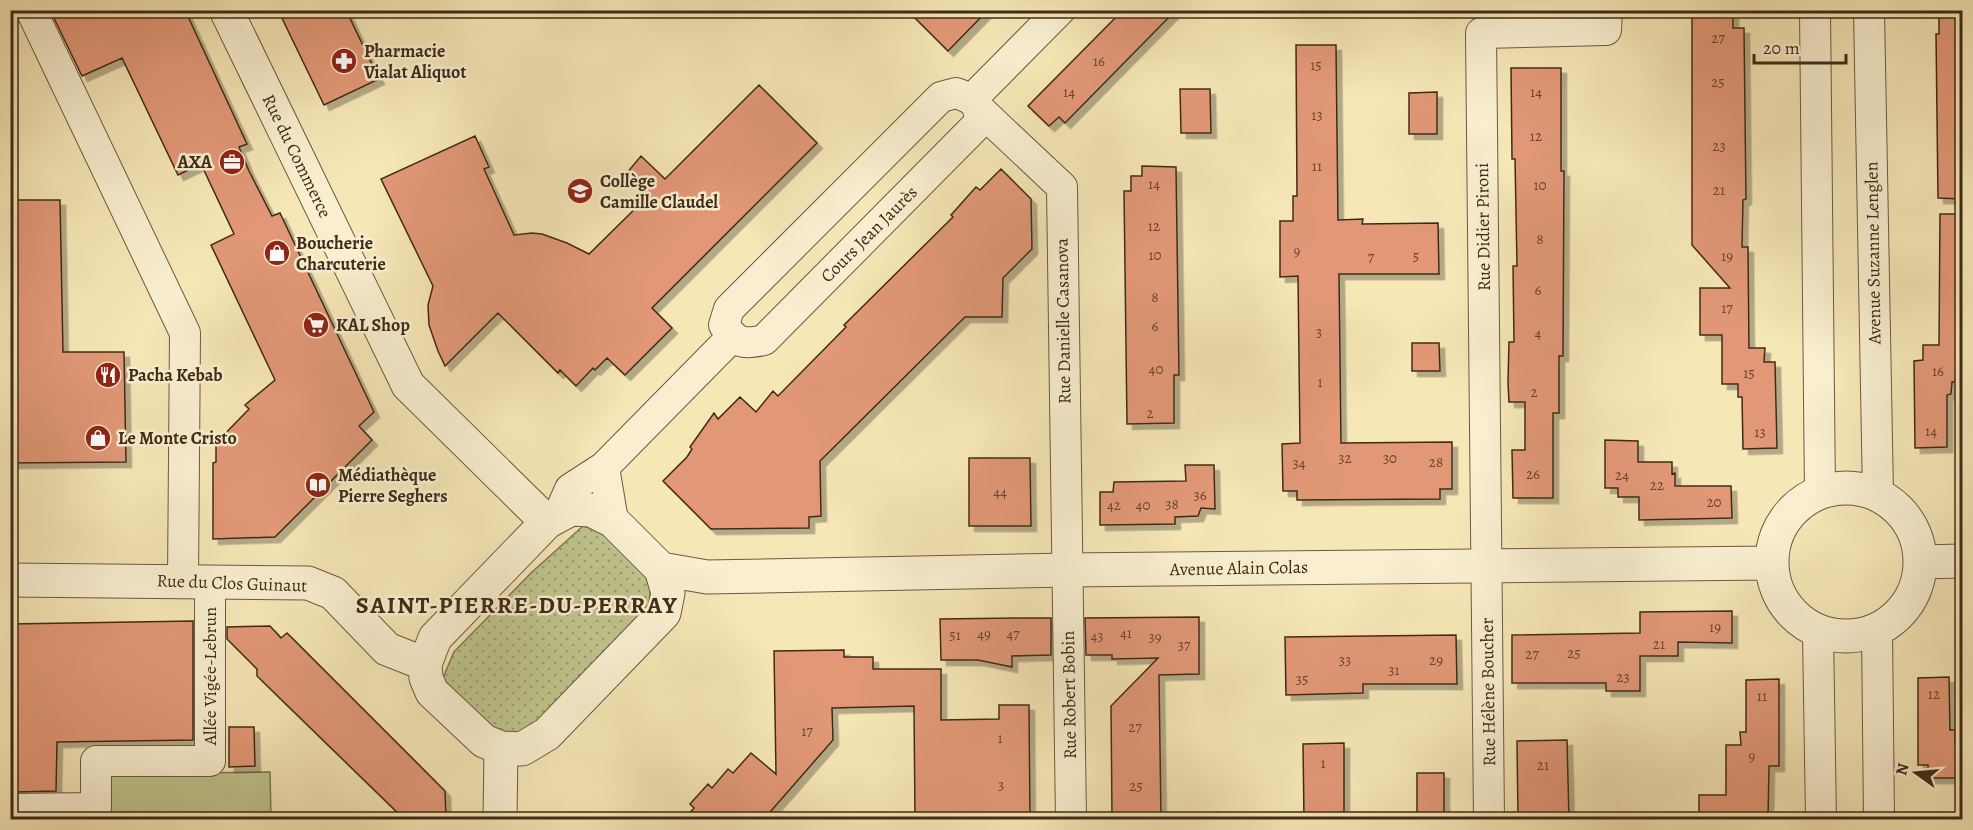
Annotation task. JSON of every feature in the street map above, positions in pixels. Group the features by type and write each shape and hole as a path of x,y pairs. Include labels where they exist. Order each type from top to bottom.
{"street":[{"path":"31,10 185,333 196,581"},
{"name":"Rue du Commerce","path":"226,10 408,385 553,518"},
{"name":"Cours Jean Jaurès","path":"732,337 748,344 764,340 980,122 975,103 1060,10"},
{"name":"Rue Didier Pironi","path":"1487,565 1481,33 1606,30 1607,10"},
{"path":"1815,10 1820,493"},
{"name":"Avenue Suzanne Lenglen","path":"1869,10 1878,495"},
{"path":"707,577 691,594 664,613 547,734 522,749 501,748 484,741 432,692 426,678 425,664 435,638 553,518 570,489 604,467 732,337 724,325 729,309 941,97 956,93 975,103"},
{"name":"Rue Danielle Casanova","path":"975,103 1062,187 1066,570"},
{"path":"604,467 613,521"},
{"path":"1839,488 1859,489 1878,495 1895,506 1909,522 1917,541 1920,562 1917,583 1909,602 1895,618 1877,630 1858,636 1838,636 1818,632 1799,621 1784,604 1775,584 1772,563 1775,541 1785,520 1800,504 1820,493 1839,488"},
{"path":"553,518 571,509 591,510 613,521 661,569 668,593 664,613"},
{"path":"1920,562 1962,561"},
{"name":"Avenue Alain Colas","path":"661,569 707,577 1066,570 1772,563"},
{"name":"Rue Hélène Boucher","path":"1487,565 1489,819"},
{"name":"Rue Robert Bobin","path":"1066,570 1071,819"},
{"name":"Rue du Clos Guinaut","path":"10,580 308,583 333,593 387,649 425,664"},
{"name":"Allée Vigée-Lebrun","path":"10,809 66,814 96,808 96,761 210,761 196,581"},
{"path":"1877,630 1879,819"},
{"path":"1818,632 1821,819"},
{"path":"500,819 501,748"}],"green space":[{"path":"583,526 603,531 651,582 649,605 536,723 515,735 504,735 494,731 474,716 443,678 454,652 531,573"},
{"path":"270,772 271,819 111,819 111,774"}],"building":[{"path":"50,10 185,10 247,144 239,147 249,171 272,216 280,213 374,412 359,426 372,440 275,537 213,539 213,463 216,462 216,443 249,409 245,405 275,380 211,245 234,234 201,164 178,175 122,58 82,76"},
{"path":"278,10 346,10 379,79 324,105"},
{"path":"907,10 988,10 948,51"},
{"path":"1123,10 1176,10 1065,123 1059,117 1049,126 1028,106"},
{"path":"1939,10 1962,10 1962,199 1938,198 1936,34 1939,34"},
{"path":"1733,13 1733,28 1744,28 1746,199 1743,200 1742,247 1748,247 1749,348 1765,348 1764,362 1775,362 1777,448 1743,449 1742,397 1738,397 1738,384 1722,384 1722,335 1700,335 1700,288 1730,288 1692,245 1692,14"},
{"path":"1296,45 1336,45 1338,220 1363,219 1362,224 1438,223 1439,274 1339,274 1341,443 1452,442 1452,489 1440,489 1440,499 1297,500 1297,491 1283,491 1282,444 1300,443 1298,276 1280,277 1280,221 1293,221 1293,196 1297,196"},
{"path":"1511,68 1561,68 1561,171 1564,171 1563,356 1559,356 1559,413 1553,413 1553,498 1513,498 1512,450 1525,450 1525,402 1509,402 1508,383 1509,342 1514,342 1513,266 1517,266"},
{"path":"759,85 817,143 652,308 672,328 625,375 607,358 595,370 593,368 576,386 560,370 558,373 498,313 445,366 429,325 428,305 433,286 381,179 475,136 489,167 484,169 514,235 542,234 589,254 648,196 626,174 641,156 665,179"},
{"path":"1180,89 1210,89 1211,133 1181,133"},
{"path":"1437,92 1437,134 1409,134 1409,93"},
{"path":"1142,166 1176,167 1179,375 1174,375 1174,423 1127,424 1124,191 1131,191 1131,176 1142,176"},
{"path":"1001,169 1031,199 1032,249 1003,278 1002,317 965,317 820,461 821,516 809,517 809,528 711,529 663,481 687,457 692,449 690,447 714,413 718,419 740,397 756,412 773,391 778,396 846,327 844,325 953,217 951,215 976,187 980,190"},
{"path":"10,200 60,200 63,352 124,352 126,462 10,463"},
{"path":"1940,214 1962,214 1962,381 1952,382 1951,394 1947,395 1947,447 1915,448 1914,361 1923,360 1923,345 1939,345"},
{"path":"1412,343 1439,343 1440,371 1412,371"},
{"path":"1605,440 1638,441 1638,462 1672,462 1675,486 1731,486 1732,518 1639,520 1639,497 1618,497 1618,488 1605,488"},
{"path":"969,458 1030,458 1031,526 969,526"},
{"path":"1185,465 1214,465 1215,509 1201,508 1198,516 1175,517 1175,524 1100,525 1100,492 1113,492 1114,482 1186,481"},
{"path":"1732,611 1732,643 1678,642 1678,656 1640,656 1640,691 1606,691 1606,683 1512,683 1512,635 1640,633 1640,612"},
{"path":"1199,617 1199,674 1159,675 1161,819 1118,819 1118,816 1112,816 1111,706 1158,658 1112,659 1112,655 1086,655 1085,618"},
{"path":"1051,618 1051,655 1012,656 1012,667 978,660 941,660 940,619"},
{"path":"193,621 193,740 57,742 56,791 15,792 15,771 10,770 10,624"},
{"path":"270,626 281,638 287,633 445,791 446,819 404,819 257,676 257,669 227,639 227,627"},
{"path":"1456,635 1457,684 1363,684 1363,693 1286,695 1285,637"},
{"path":"844,650 844,657 873,657 873,669 941,669 941,720 999,719 999,705 1029,705 1030,819 915,819 914,706 832,708 833,740 764,819 684,819 694,808 690,804 708,784 712,788 728,769 733,773 751,753 776,774 774,651"},
{"path":"1949,677 1950,730 1955,730 1955,742 1962,742 1962,778 1928,778 1928,765 1918,765 1918,678"},
{"path":"1779,679 1779,766 1769,766 1768,819 1699,819 1699,795 1726,795 1726,745 1741,745 1740,732 1746,732 1746,680"},
{"path":"229,727 254,727 255,766 229,767"},
{"path":"1567,740 1569,819 1518,819 1517,741"},
{"path":"1344,743 1344,819 1304,819 1303,744"},
{"path":"1417,773 1444,773 1444,813 1417,813"}],"place":[{"name":"Pharmacie Vialat Aliquot","path":"344,61"},
{"name":"AXA","path":"232,162"},
{"name":"Collège Camille Claudel","path":"580,191"},
{"name":"Boucherie Charcuterie","path":"277,253"},
{"name":"KAL Shop","path":"316,325"},
{"name":"Pacha Kebab","path":"108,375"},
{"name":"Le Monte Cristo","path":"98,438"},
{"name":"Médiathèque Pierre Seghers","path":"318,485"}],"district":[{"name":"SAINT-PIERRE-DU-PERRAY","path":"517,605"}]}
